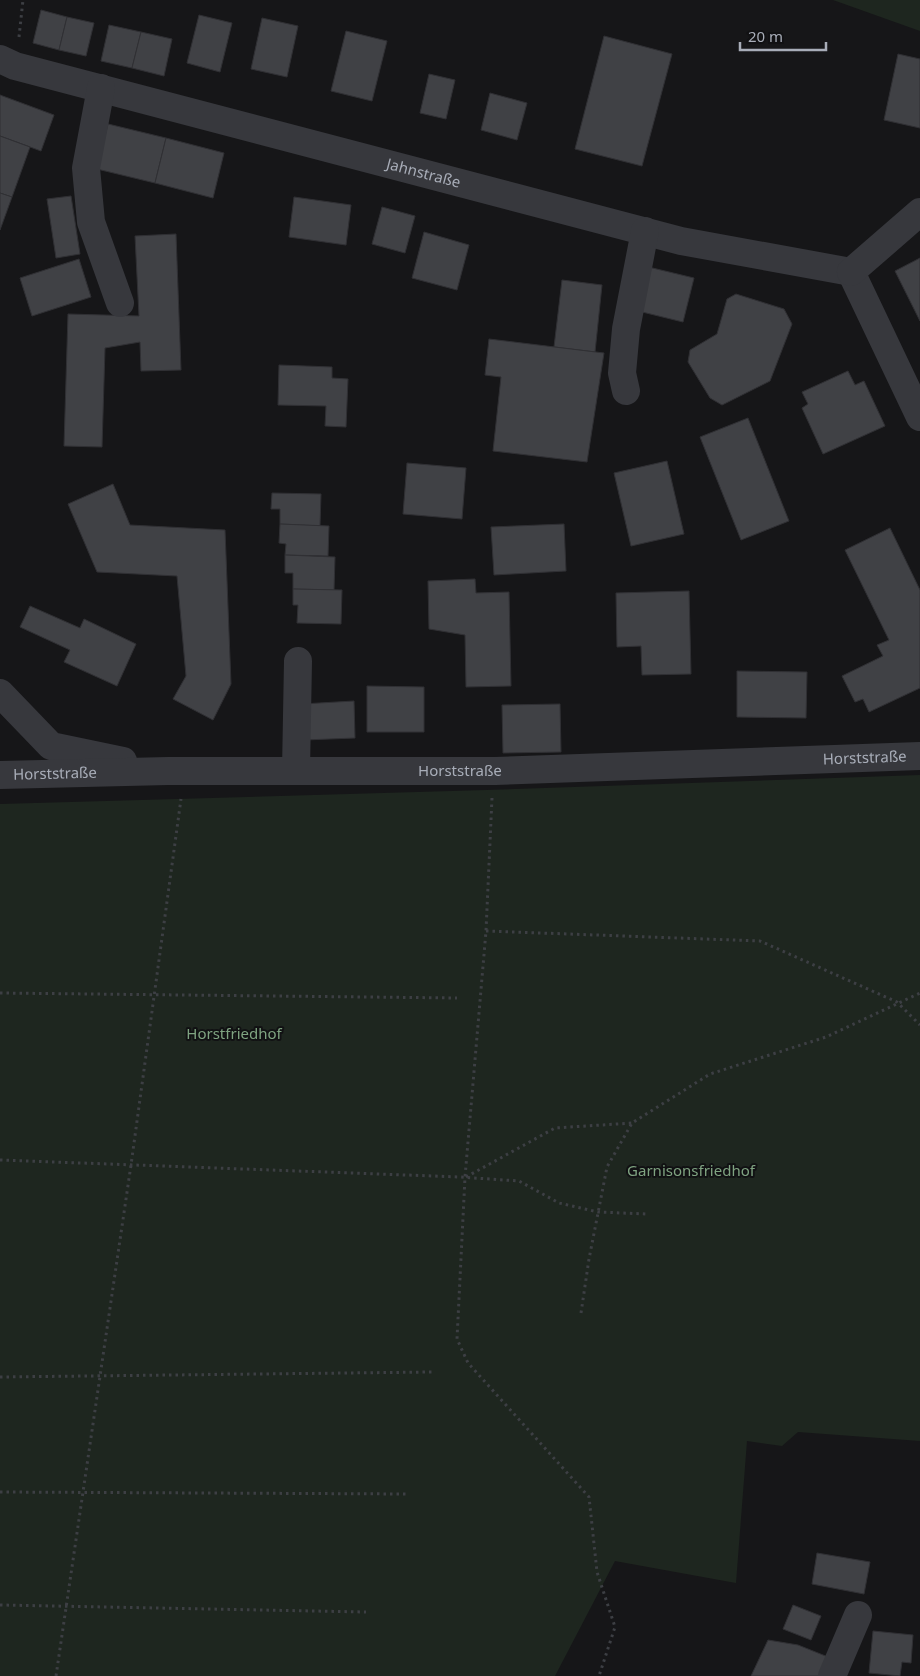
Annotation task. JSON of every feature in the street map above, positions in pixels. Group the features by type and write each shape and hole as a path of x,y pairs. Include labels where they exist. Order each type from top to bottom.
{"street":[{"name":"Jahnstraße","path":"8,62 681,241 851,272"},
{"path":"102,88 86,168 91,222 120,303"},
{"path":"920,212 851,272 920,418"},
{"path":"626,391 622,373 626,329 645,231"},
{"path":"296,771 298,661"},
{"path":"0,693 52,746 176,771"},
{"name":"Horststraße","path":"0,775 176,771 495,770 920,756"},
{"path":"832,1676 858,1616"}],"path":[{"path":"8,62 23,0"},
{"path":"495,770 492,790 486,931 466,1177 458,1339 468,1363 589,1497 597,1572 615,1628 599,1676"},
{"path":"56,1676 131,1165 154,994 176,771"},
{"path":"486,931 760,941 897,1002 920,1025"},
{"path":"466,1177 555,1128 632,1122 710,1074 826,1037 920,992"},
{"path":"0,993 457,998"},
{"path":"581,1313 607,1167 632,1122"},
{"path":"0,1160 466,1177 519,1181 559,1203 598,1212 646,1214"},
{"path":"0,1377 432,1372"},
{"path":"0,1492 408,1494"},
{"path":"0,1605 366,1612"}],"green space":[{"path":"833,0 920,0 920,31"},
{"path":"920,775 920,1441 798,1432 782,1446 747,1441 736,1583 615,1561 555,1676 0,1676 0,804"}],"building":[{"path":"41,10 67,17 59,50 33,43"},
{"path":"199,15 232,23 220,72 187,63"},
{"path":"67,17 94,23 86,56 59,50"},
{"path":"262,18 298,26 287,77 251,69"},
{"path":"109,25 141,32 132,68 101,61"},
{"path":"346,31 387,41 372,101 331,91"},
{"path":"141,32 172,39 164,76 132,68"},
{"path":"604,36 672,54 642,166 575,149"},
{"path":"898,54 920,59 920,128 884,120"},
{"path":"429,74 455,80 446,119 420,113"},
{"path":"490,93 527,103 517,140 481,130"},
{"path":"0,95 54,115 41,151 0,136"},
{"path":"108,124 166,138 155,183 97,169"},
{"path":"0,136 30,147 12,197 0,193"},
{"path":"166,138 224,153 213,198 155,183"},
{"path":"0,193 12,197 0,230"},
{"path":"71,196 80,254 56,258 47,199"},
{"path":"294,197 351,205 346,245 289,237"},
{"path":"382,207 415,216 405,253 372,244"},
{"path":"424,232 469,245 457,290 412,278"},
{"path":"176,234 181,370 141,371 140,342 105,348 102,447 64,446 68,314 139,316 135,236"},
{"path":"920,258 920,321 895,271"},
{"path":"79,259 91,297 32,316 20,278"},
{"path":"640,265 694,278 683,322 630,309"},
{"path":"562,280 602,285 595,352 554,347"},
{"path":"736,294 784,309 792,324 770,381 722,405 710,398 688,362 690,350 717,334 727,299"},
{"path":"489,339 604,353 587,462 493,451 501,377 485,375"},
{"path":"279,365 332,367 332,378 348,379 346,427 325,426 326,406 278,405"},
{"path":"848,371 855,385 864,381 885,426 823,454 802,408 808,404 802,392"},
{"path":"748,418 789,521 741,540 700,437"},
{"path":"667,461 684,534 631,546 614,473"},
{"path":"407,463 466,468 462,519 403,514"},
{"path":"113,484 130,525 225,530 231,684 213,720 173,699 186,676 177,576 97,572 68,504"},
{"path":"272,493 321,494 320,526 280,524 280,509 271,509"},
{"path":"280,524 329,526 328,556 285,555 286,544 279,543"},
{"path":"564,524 566,571 494,575 491,527"},
{"path":"890,528 920,590 920,688 869,712 863,699 855,702 842,676 883,656 877,645 889,640 845,550"},
{"path":"285,555 335,557 334,590 293,589 293,573 285,573"},
{"path":"475,579 476,593 509,592 511,686 466,687 465,635 429,629 428,581"},
{"path":"293,589 342,590 341,624 297,623 298,605 293,605"},
{"path":"689,591 691,674 642,675 641,646 617,647 616,593"},
{"path":"30,606 80,628 84,619 136,644 117,686 64,662 70,650 20,627"},
{"path":"737,671 807,672 806,718 737,717"},
{"path":"367,686 424,687 424,732 367,732"},
{"path":"354,701 355,738 304,740 302,704"},
{"path":"560,704 561,752 503,753 502,705"},
{"path":"817,1553 870,1562 864,1594 812,1584"},
{"path":"793,1605 821,1616 811,1640 783,1629"},
{"path":"873,1631 913,1635 911,1663 902,1662 900,1676 869,1673"},
{"path":"768,1640 798,1645 828,1657 820,1676 751,1676"}],"park label":[{"name":"Horstfriedhof","path":"234,1034"},
{"name":"Garnisonsfriedhof","path":"691,1171"}]}
